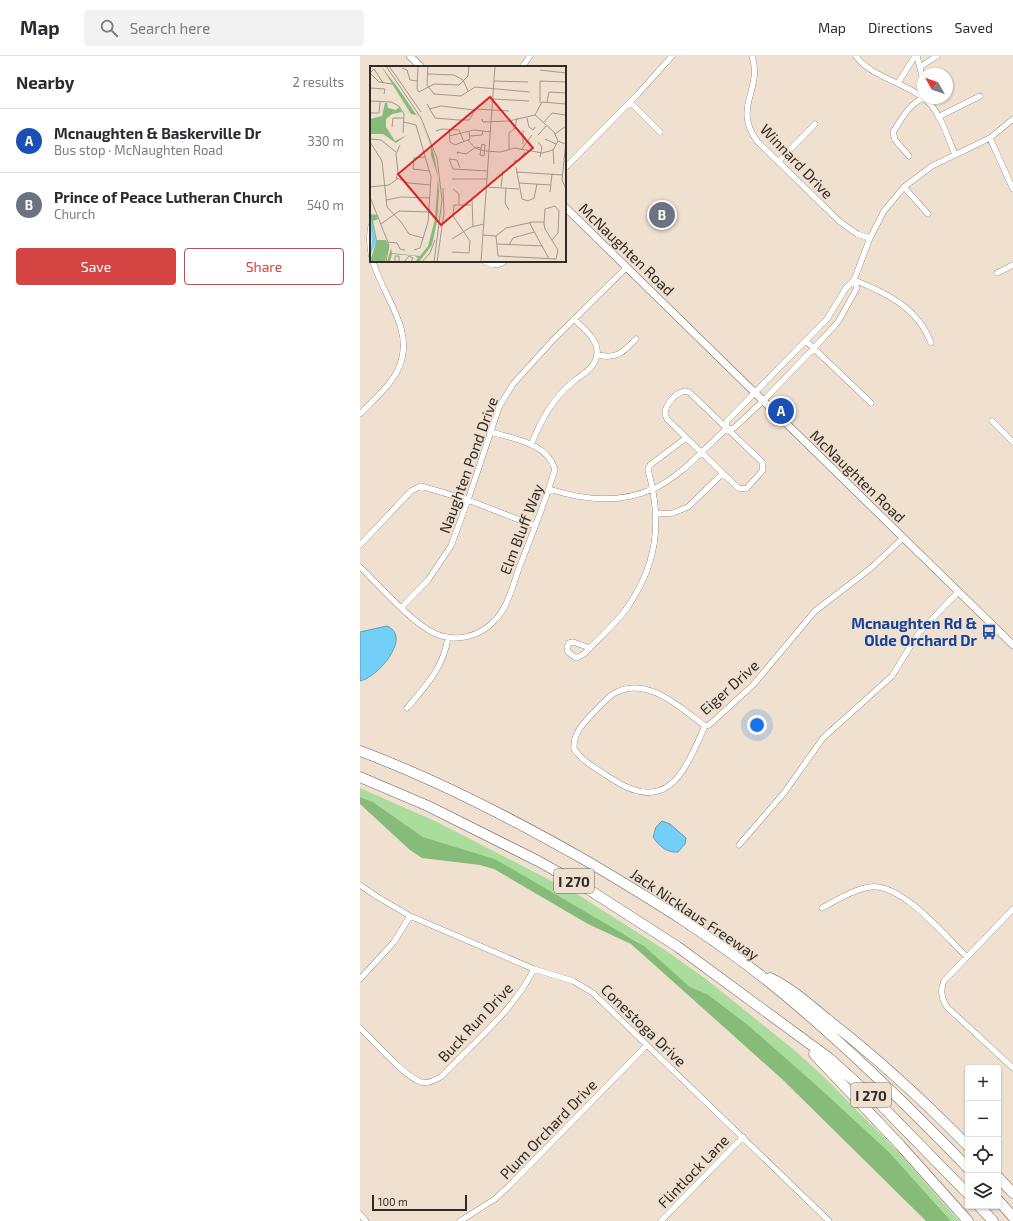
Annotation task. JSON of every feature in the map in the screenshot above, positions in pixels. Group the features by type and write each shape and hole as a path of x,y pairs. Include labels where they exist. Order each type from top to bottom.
{"highway":[{"name":"Jack Nicklaus Freeway","path":"360,751 440,785 548,839 647,896 693,926 780,991 891,1089 965,1165"},
{"name":"I 270","path":"360,777 428,806 488,835 588,889 678,947 829,1058 919,1141 965,1191"},
{"path":"752,970 784,985 847,1035 900,1080 965,1143"},
{"path":"762,1010 822,1062 900,1145 968,1221"},
{"path":"1001,1180 1013,1192"},
{"path":"1001,1203 1013,1217"},
{"path":"982,1209 993,1221"}],"street":[{"path":"410,56 420,66"},
{"path":"523,66 530,56"},
{"path":"566,167 630,102 672,56"},
{"name":"Winnard Drive","path":"752,56 755,73 747,104 747,124 757,142 839,221 857,234 870,238"},
{"path":"856,56 860,62 880,75 917,94"},
{"path":"898,84 916,56"},
{"path":"916,56 920,67 937,56"},
{"path":"938,117 980,96"},
{"path":"909,156 895,140 894,132 911,106 917,101"},
{"path":"630,102 660,132"},
{"path":"930,104 938,117 955,154"},
{"path":"549,490 574,497 595,500 619,498 653,489 673,476 726,428 727,421 827,319 846,288 854,280 870,238 884,211 904,187 932,166 990,138 1013,119"},
{"path":"778,162 815,124"},
{"path":"990,138 1013,189"},
{"path":"904,187 928,214"},
{"name":"McNaughten Road","path":"566,208 958,592 1012,642"},
{"path":"364,249 370,229"},
{"path":"486,262 491,265 498,265 503,262"},
{"path":"997,274 1013,265"},
{"name":"Naughten Pond Drive","path":"402,607 438,568 450,546 468,500 499,407 513,384 574,319 627,267"},
{"path":"854,280 881,290 900,302 927,331 931,343"},
{"path":"726,428 734,428 763,401 838,322 857,288 854,280"},
{"path":"360,414 392,380 401,364 402,348 400,332 386,309"},
{"path":"531,445 538,428 553,403 570,384 590,368 597,355 597,347 594,341 574,319"},
{"path":"597,355 607,357 618,355 636,339"},
{"path":"806,341 871,403"},
{"path":"680,392 689,392 762,462 763,466 760,473 746,489 738,488 686,438 665,414 667,406 680,392"},
{"path":"992,421 1013,442"},
{"name":"Elm Bluff Way","path":"448,637 462,638 479,632 496,619 507,599 556,469 554,463 545,451 491,432"},
{"path":"590,648 624,612 643,580 653,550 657,514 648,470 650,465 686,438"},
{"path":"657,514 673,513 688,507 722,473"},
{"path":"360,545 416,488 421,486 468,500 535,526"},
{"name":"Eiger Drive","path":"705,726 664,696 651,691 625,689 613,694 575,734 574,749 586,761 625,787 644,793 649,793 658,791 672,784 680,776 705,726 709,725 753,685 815,611 871,568 903,538"},
{"path":"360,567 424,627 435,633 448,637 447,649 437,671 407,708"},
{"path":"739,845 784,793 823,738 892,676 918,634 958,592"},
{"name":"Conestoga Drive","path":"360,884 376,896 410,916 534,969 573,981 594,993 829,1221"},
{"path":"822,908 856,890 876,887 892,890 910,902 967,957"},
{"path":"1013,909 944,980 941,992 942,1000 947,1007 1013,1068"},
{"path":"360,979 394,942 410,916"},
{"name":"Buck Run Drive","path":"360,1028 407,1073 416,1080 426,1082 442,1076 510,1005 526,986 534,969"},
{"name":"Plum Orchard Drive","path":"460,1221 495,1199 508,1187 647,1045"},
{"name":"Flintlock Lane","path":"661,1221 743,1137"},
{"path":"360,1214 366,1221"}],"green space":[{"path":"360,788 437,822 577,894 665,950 706,979 793,1049 822,1075 899,1153 959,1221 951,1221 890,1153 825,1093 707,994 690,987 637,941 596,920 495,859 423,837 373,802 360,797"},
{"path":"360,797 373,802 423,837 495,859 644,946 690,987 707,994 749,1026 825,1093 890,1153 951,1221 926,1221 782,1079 631,944 588,924 494,869 480,865 422,858 410,850 360,804"}],"water":[{"path":"387,626 394,631 396,639 390,656 375,673 360,681 360,632"},
{"path":"662,821 670,824 686,838 685,844 678,852 670,851 664,848 653,837 656,827"}],"place":[{"name":"Prince of Peace Lutheran Church","path":"662,215"},
{"name":"Mcnaughten & Baskerville Dr","path":"781,411"},
{"name":"Mcnaughten Rd & Olde Orchard Dr","path":"989,632"}]}
